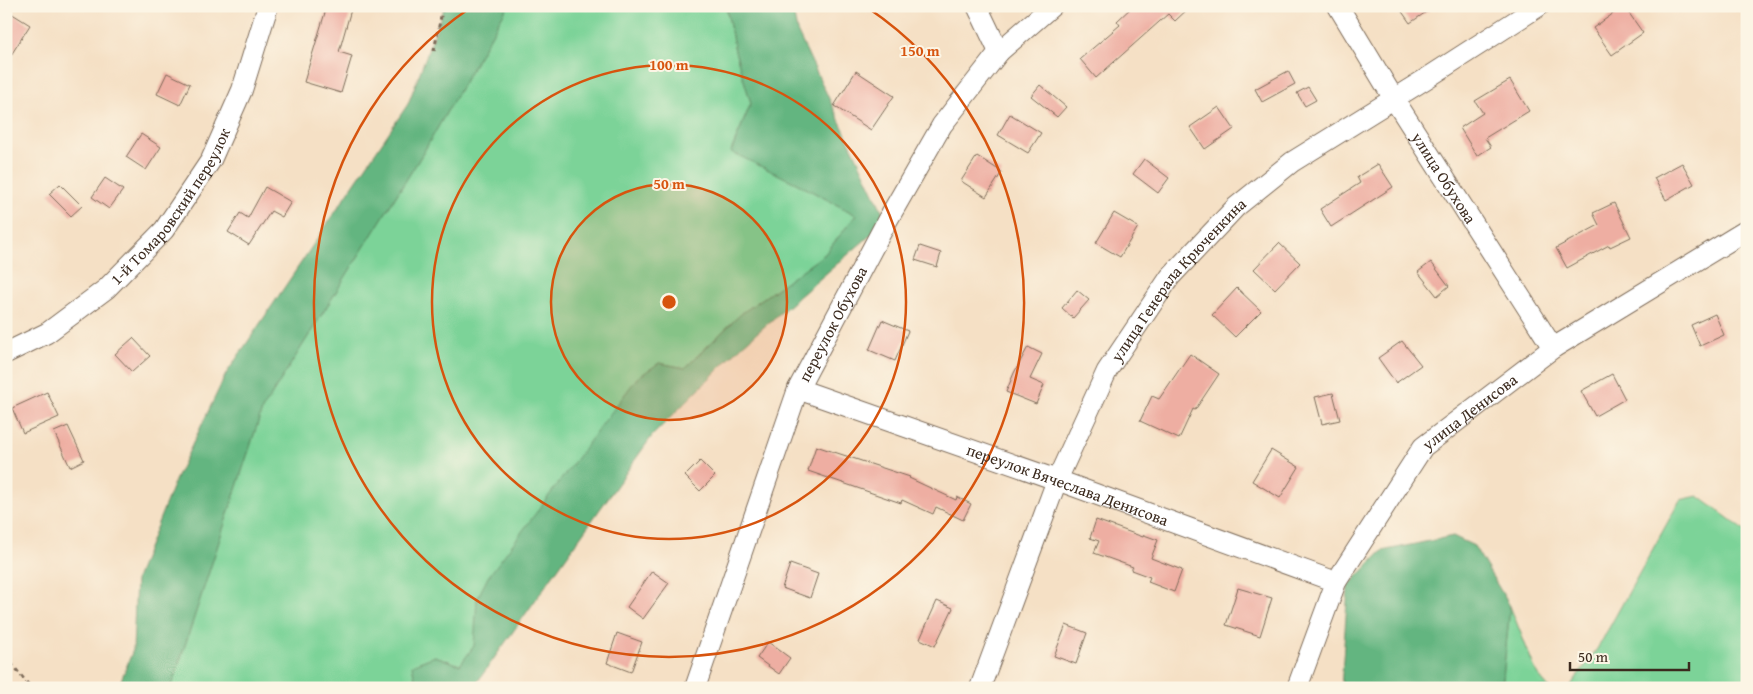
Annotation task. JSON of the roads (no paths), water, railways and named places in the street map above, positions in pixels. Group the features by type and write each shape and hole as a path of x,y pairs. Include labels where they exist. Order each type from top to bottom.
{"street":[{"name":"1-й Томаровский переулок","path":"6,353 47,333 106,289 164,230 211,160 242,90 268,6"},
{"path":"977,6 999,52"},
{"name":"переулок Обухова","path":"695,688 798,389 887,221 942,126 999,52 1052,6"},
{"name":"улица Обухова","path":"1338,6 1394,99 1553,348"},
{"name":"улица Генерала Крюченкина","path":"980,688 1057,480 1107,371 1170,277 1236,207 1292,162 1539,6"},
{"name":"улица Денисова","path":"1296,688 1336,582 1423,447 1553,348 1747,230"},
{"name":"переулок Вячеслава Денисова","path":"798,389 1057,480 1336,582"}]}
